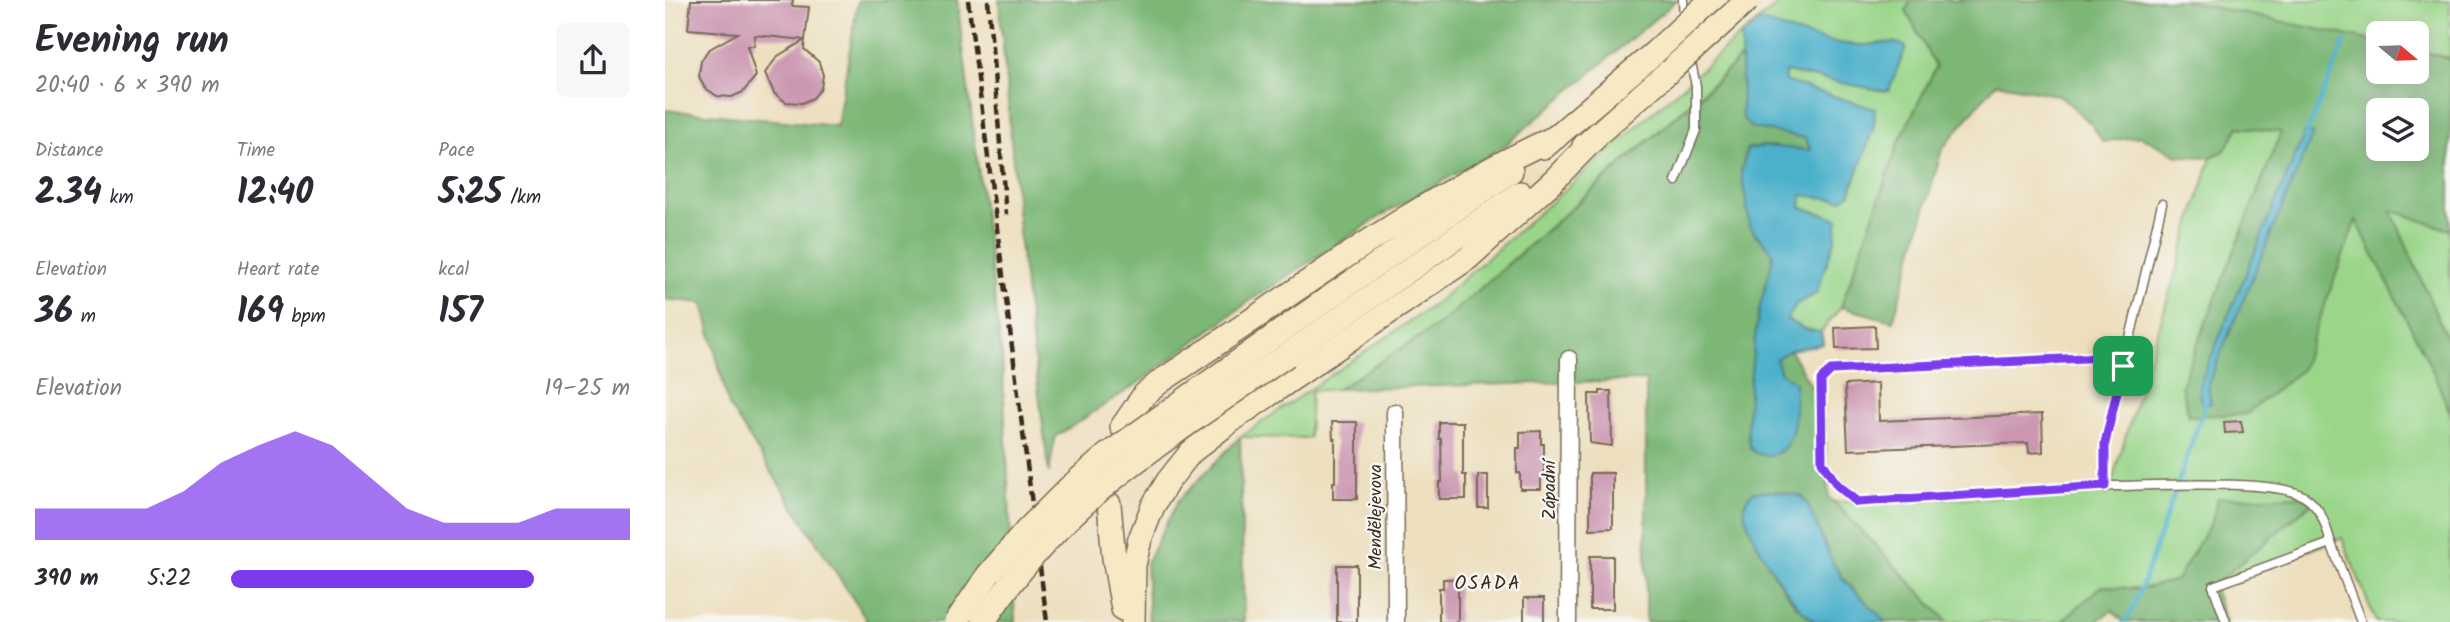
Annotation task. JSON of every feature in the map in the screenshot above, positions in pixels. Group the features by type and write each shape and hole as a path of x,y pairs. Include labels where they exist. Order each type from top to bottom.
{"main road":[{"path":"983,622 1001,595 1037,552 1083,505 1281,346 1556,137 1711,0"},
{"path":"1133,622 1134,565 1140,539 1153,506 1168,481 1191,452 1232,420 1468,258 1553,181 1682,56 1748,0"},
{"path":"1122,427 1144,396 1161,382 1294,290 1396,224 1512,157 1556,137"},
{"path":"956,622 988,575 1026,531 1107,455 1490,216 1595,138"},
{"path":"1109,504 1114,558 1126,622"}],"street":[{"name":"Západní","path":"1569,359 1569,622"},
{"name":"Mendělejevova","path":"1395,412 1396,622"}],"lane":[{"path":"1683,0 1686,34"},
{"path":"1676,181 1696,130 1696,86 1682,56"},
{"path":"2105,486 2105,443 2162,204"},
{"path":"2123,366 2106,357 1831,370 1821,380 1822,462 1837,485 1857,502 2105,486 2270,486 2303,496 2322,512 2361,622"},
{"path":"2226,622 2213,586 2331,543"}],"green space":[{"path":"858,0 957,0 1002,357 1015,622 865,622 866,619 729,406 703,303 665,299 665,110 837,126"},
{"path":"999,0 1677,0 1503,147 1381,216 1251,300 1131,388 1055,437 1049,473 1021,253"},
{"path":"1784,0 1911,0 1906,11 1936,67 1899,142 1841,307 1821,332 1823,344 1790,350 1776,359 1805,138 1750,127 1741,58 1441,323 1338,389 1311,391 1309,438 1240,437 1435,304 1744,32"},
{"path":"1911,0 2180,0 2366,39 2366,84 2429,84 2429,54 2450,59 2450,230 2391,210 2450,346 2450,412 2431,367 2356,220 2301,370 2246,414 2189,416 2181,386 2281,132 2239,127 2224,151 2211,157 2178,156 2141,136 2103,142 2092,125 2061,96 1996,83 1942,149 1893,321 1841,307 1899,142 1936,67 1906,11"},
{"path":"2179,0 2450,0 2450,58 2429,53 2429,21 2366,21 2366,39"},
{"path":"1741,57 1743,118 1750,127 1805,138 1811,151 1765,146 1747,149 1741,172 1754,233 1772,251 1776,359 1790,350 1811,386 1821,393 1829,497 1948,622 1886,622 1843,579 1802,496 1775,491 1753,492 1746,517 1776,578 1795,605 1817,622 1646,622 1646,380 1338,389 1441,323 1716,82"},
{"path":"2239,127 2282,132 2181,386 2189,416 2246,414 2301,370 2356,219 2431,367 2450,412 2450,618 2439,622 2376,622 2342,538 2213,586 2311,503 2218,498 2212,521 2177,580 2141,589 2102,586 2061,622 1948,622 1834,502 2108,494 2211,157 2224,151"},
{"path":"2390,209 2450,230 2450,346"},
{"path":"1240,437 1244,622 1149,622 1146,563 1178,501"},
{"path":"2303,496 2312,503 2213,586 2226,622 2124,622 2112,610 2096,622 2061,622 2102,586 2141,589 2177,580 2212,521 2218,498"}],"water":[{"path":"1760,21 1837,43 1863,45 1891,42 1906,47 1889,90 1785,72 1785,81 1875,109 1874,126 1850,194 1841,200 1802,195 1801,207 1838,219 1835,240 1816,294 1796,304 1787,320 1805,329 1821,332 1823,344 1790,350 1776,359 1781,373 1795,382 1795,415 1786,446 1769,455 1758,454 1751,449 1748,421 1756,331 1773,255 1750,226 1741,172 1747,149 1765,146 1811,150 1805,138 1750,127 1742,117 1741,36"},
{"path":"2305,132 2313,134 2208,384 2211,403 2205,405 2200,401 2199,386"},
{"path":"1776,491 1801,496 1807,503 1831,559 1843,579 1886,622 1816,622 1795,603 1759,548 1745,515 1744,505 1753,492"}],"building":[{"path":"691,0 793,0 792,6 809,7 805,40 755,35 754,46 747,46 756,76 743,92 732,97 717,96 704,87 699,76 701,61 708,50 738,33 688,29"},
{"path":"805,40 804,49 819,62 823,75 821,88 813,98 802,103 786,102 774,93 765,73 778,56"},
{"path":"1875,326 1876,348 1836,349 1835,328"},
{"path":"1878,383 1879,421 2042,414 2043,452 2029,453 2028,443 1848,450 1845,385"},
{"path":"1600,391 1611,391 1612,446 1590,443 1589,394 1600,394"},
{"path":"2241,421 2243,432 2225,433 2224,422"},
{"path":"1332,422 1357,422 1357,499 1333,499 1335,439"},
{"path":"1439,422 1463,422 1466,499 1439,499 1439,482 1442,482"},
{"path":"1541,431 1541,444 1544,444 1544,476 1541,476 1541,489 1520,489 1517,448 1520,448 1520,432"},
{"path":"1590,473 1613,473 1613,528 1590,529"},
{"path":"1478,475 1488,475 1488,508 1478,508"},
{"path":"1590,556 1613,556 1613,609 1590,609"},
{"path":"1337,565 1357,565 1357,622 1337,622"},
{"path":"1443,579 1458,579 1458,622 1439,622 1439,588 1443,588"},
{"path":"1524,598 1544,598 1544,622 1524,622"}],"waterway":[{"path":"2305,137 2345,41"},
{"path":"2123,622 2129,616 2141,589 2205,405 2204,401"}],"railway":[{"path":"968,0 1047,622"},
{"path":"988,0 1006,215"}],"district":[{"name":"OSADA","path":"1488,584"}],"route":[{"path":"2106,357 2123,366 2105,443 2105,486 1857,502 1837,485 1822,462 1821,380 1831,370 2106,357"}]}
